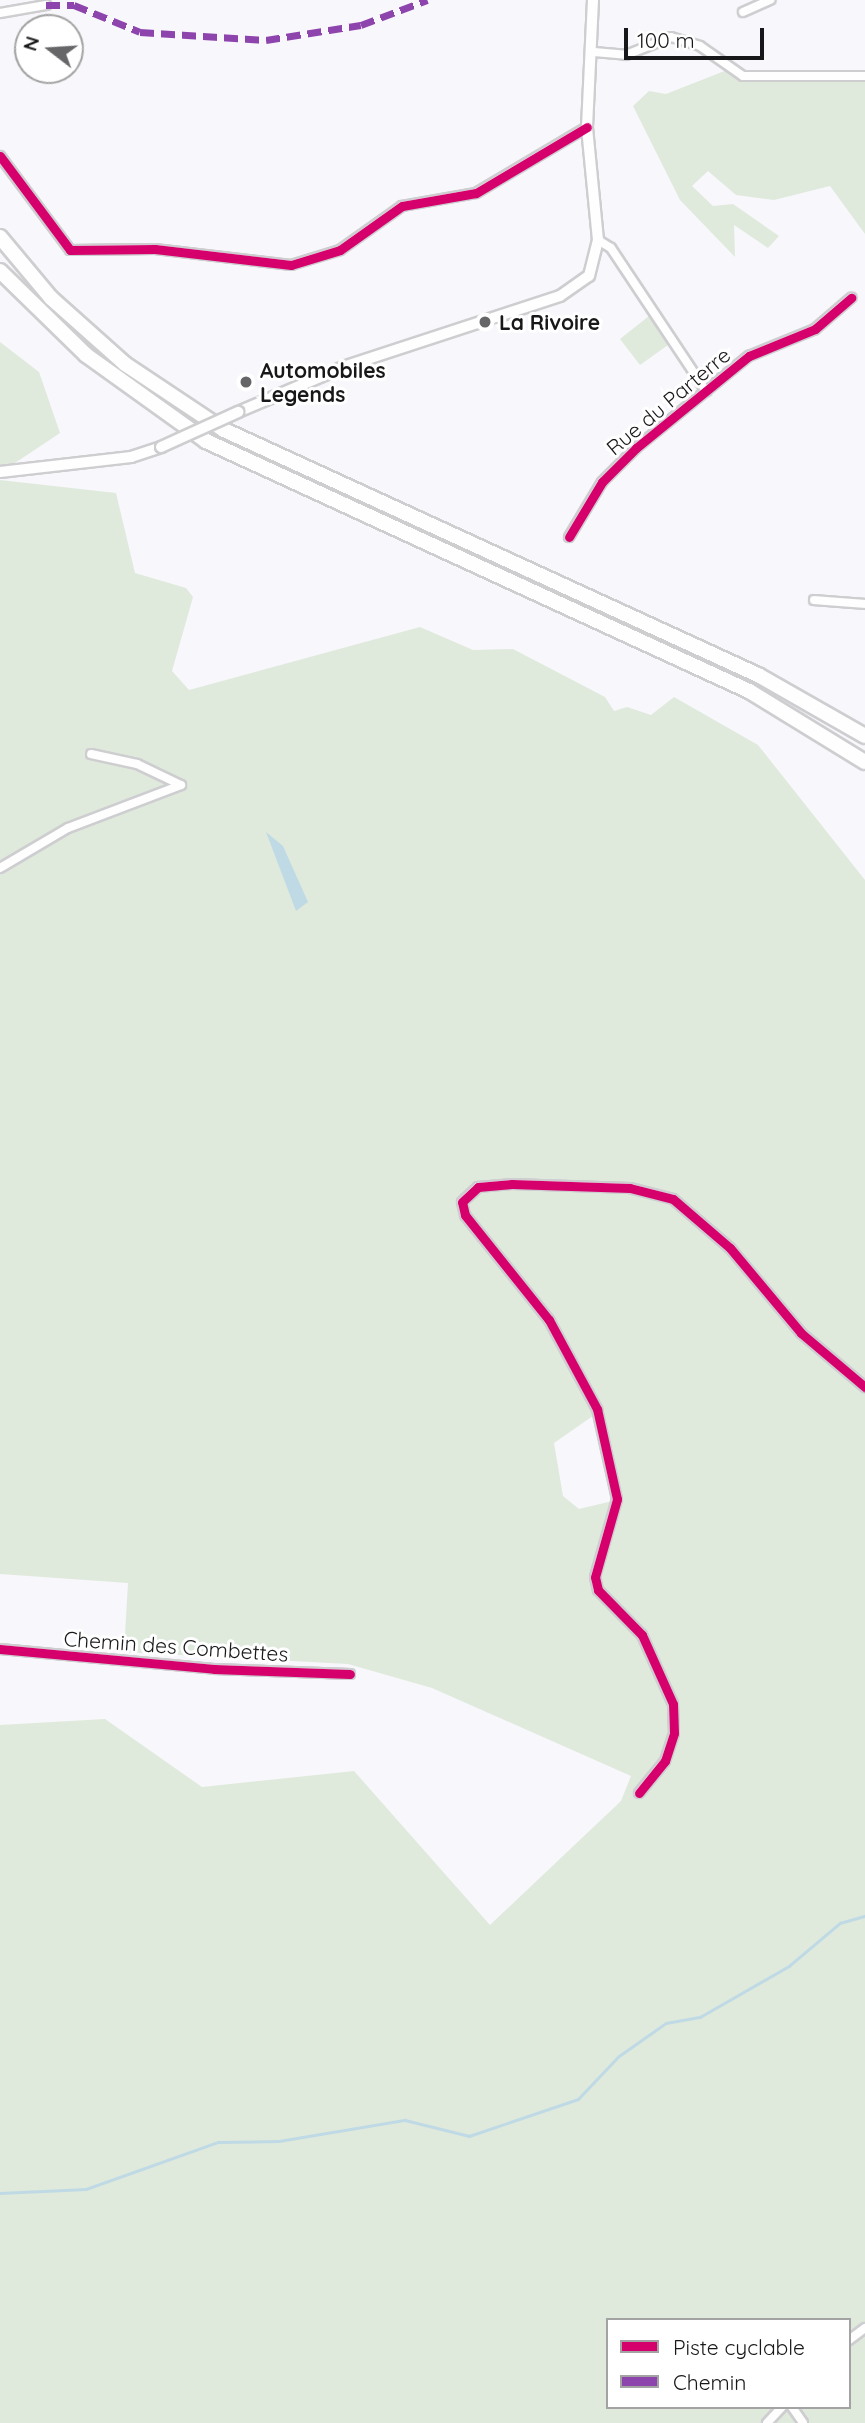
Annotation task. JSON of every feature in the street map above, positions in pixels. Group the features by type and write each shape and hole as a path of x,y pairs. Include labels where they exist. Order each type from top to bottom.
{"highway":[{"path":"0,237 51,298 125,364 224,430 758,675 865,736"},
{"path":"0,271 86,355 206,440 749,691 865,762"}],"main road":[{"path":"0,472 131,457 161,447 346,366 571,292 589,276 598,240 587,127 594,52 593,0"}],"street":[{"path":"743,12 770,0"},
{"path":"0,13 46,5"},
{"path":"594,52 638,53 671,37 700,46 743,76 865,76"},
{"path":"0,156 70,250 155,249 291,265 340,250 402,206 476,193 587,127"},
{"name":"Rue du Parterre","path":"598,240 611,248 706,391"},
{"name":"Rue du Parterre","path":"569,537 612,469 749,356 815,329 852,298"},
{"path":"814,600 865,604"},
{"path":"0,868 68,828 181,786 137,764 91,754"},
{"path":"639,1793 665,1761 674,1733 673,1704 642,1635 598,1590 595,1577 617,1499 597,1409 549,1320 465,1215 462,1202 478,1187 512,1184 630,1188 673,1199 730,1248 801,1332 865,1387"},
{"name":"Chemin des Combettes","path":"0,1649 214,1669 350,1674"},
{"path":"767,2423 780,2409"}],"shaded area":[{"path":"727,70 753,82 865,80 865,234 830,186 774,200 736,195 708,171 692,186 713,206 733,204 779,236 768,248 734,225 735,257 680,200 633,106 649,91 666,94"},
{"path":"649,316 668,345 640,365 620,339"},
{"path":"0,342 39,372 60,433 0,473"},
{"path":"0,480 116,493 135,573 186,588 193,597 172,671 189,690 420,627 473,650 513,649 605,697 614,711 627,707 651,715 674,697 758,745 865,880 865,2423 0,2423 0,1725 105,1719 202,1787 354,1771 490,1925 621,1801 631,1776 432,1688 348,1664 124,1652 128,1583 0,1574","holes":["600,1411 621,1499 579,1509 563,1496 554,1443"]}],"water":[{"path":"266,832 283,846 308,902 296,911"}],"waterway":[{"path":"0,2193 86,2189 218,2142 279,2141 405,2120 469,2136 578,2099 619,2056 666,2023 700,2017 789,1966 840,1923 865,1916"}],"marked path":[{"path":"46,5 74,5 140,32 266,40 361,25 427,0"}],"cycle path":[{"path":"0,156 70,250 155,249 291,265 340,250 402,206 476,193 587,127"},
{"path":"569,537 602,482 636,448 749,356 815,329 851,298"},
{"path":"639,1793 665,1761 674,1733 673,1704 642,1635 598,1590 595,1577 617,1499 597,1409 549,1320 465,1215 462,1202 478,1187 512,1184 630,1188 673,1199 730,1248 801,1333 865,1387"},
{"path":"0,1649 214,1669 350,1674"}],"place":[{"name":"La Rivoire","path":"485,322"},
{"name":"Automobiles Legends","path":"246,382"}]}
